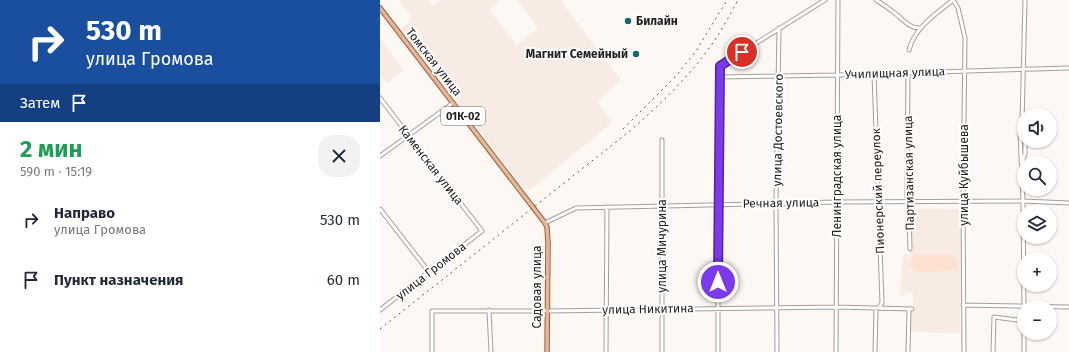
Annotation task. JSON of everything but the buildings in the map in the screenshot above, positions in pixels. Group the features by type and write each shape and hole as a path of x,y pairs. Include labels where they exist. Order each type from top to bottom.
{"main road":[{"name":"Томская улица","path":"380,8 545,223"},
{"name":"Садовая улица","path":"545,223 547,227 548,243 547,352"}],"street":[{"path":"718,352 720,66 825,0"},
{"name":"Ленинградская улица","path":"836,352 838,0"},
{"path":"876,0 909,25 914,28 919,28"},
{"path":"909,50 911,42 919,28 953,0"},
{"name":"улица Куйбышева","path":"953,0 958,8 965,38 963,201 964,352"},
{"path":"1022,108 1025,0"},
{"name":"улица Достоевского","path":"777,352 776,203 779,28"},
{"name":"Училищная улица","path":"720,76 837,75 1069,68"},
{"name":"Партизанская улица","path":"908,73 907,196 909,201 910,249"},
{"name":"Пионерский переулок","path":"874,74 882,303 877,308 875,352"},
{"name":"Каменская улица","path":"380,98 482,231"},
{"path":"380,156 453,102"},
{"name":"улица Мичурина","path":"662,140 662,352"},
{"path":"1023,196 1024,300"},
{"name":"Речная улица","path":"545,223 576,208 909,201 1023,201 1069,203"},
{"path":"606,352 607,207"},
{"path":"381,212 429,272"},
{"name":"улица Громова","path":"380,310 482,231"},
{"path":"963,305 1017,307"},
{"name":"улица Никитина","path":"432,352 432,311 836,307 910,309 908,352"},
{"path":"1057,307 1069,307"},
{"path":"489,310 491,352"},
{"path":"993,352 994,317 1017,320"},
{"path":"1024,340 1024,352"}],"shaded area":[{"path":"399,0 428,0 433,6 440,0 500,0 490,10 516,45 538,29 518,0 560,0 621,80 597,101 612,123 527,192 400,29 411,21 409,18 412,16"},
{"path":"380,39 404,70 387,83 380,75"},
{"path":"911,209 961,209 960,333 909,332 910,305 913,305 913,293 906,292 905,295 900,295 903,255 910,255"},
{"path":"917,255 951,255 956,258 958,265 955,270 951,271 917,272 912,269 910,263 912,258"}],"railway":[{"path":"623,129 676,76 696,51 727,0"},
{"path":"380,329 643,119 668,96 701,59 720,32 738,0"}],"place":[{"name":"Билайн","path":"628,21"},
{"name":"Магнит Семейный","path":"636,54"}],"route":[{"path":"718,282 720,66 742,52"}]}
